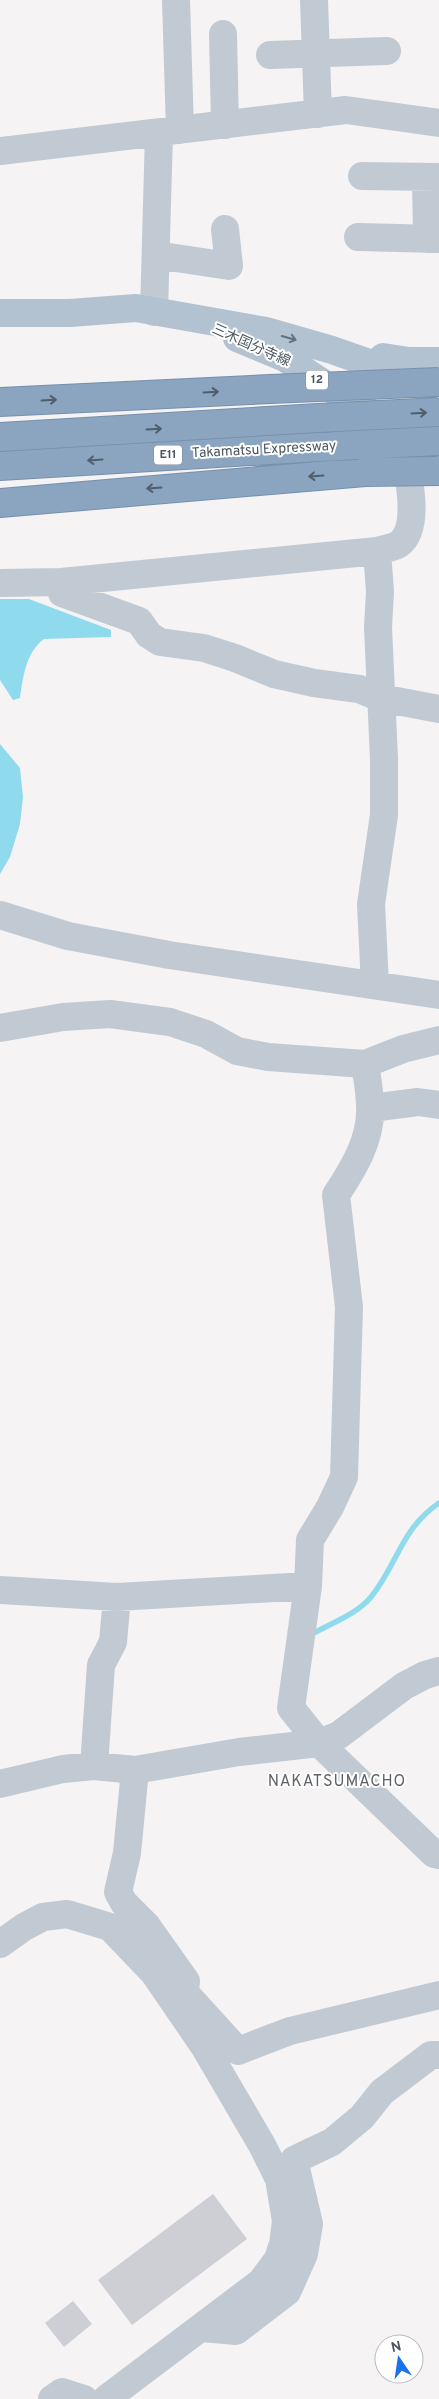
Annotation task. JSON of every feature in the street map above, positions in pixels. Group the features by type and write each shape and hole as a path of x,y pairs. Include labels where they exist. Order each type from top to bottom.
{"highway":[{"path":"0,402 439,382"},
{"name":"Takamatsu Expressway","path":"0,437 439,412"},
{"name":"Takamatsu Expressway","path":"0,466 439,441"},
{"path":"0,503 365,472 439,471"}],"main road":[{"name":"三木国分寺線","path":"0,313 70,313 136,308 266,331 332,350 439,388"},
{"name":"三木国分寺線","path":"190,319 285,358 338,394 439,454"},
{"path":"332,350 409,361 439,361"}],"street":[{"path":"154,312 156,255 169,131 176,0"},
{"path":"314,0 318,114"},
{"path":"223,34 225,124"},
{"path":"270,55 387,50"},
{"path":"0,151 346,110 439,123"},
{"path":"358,237 433,239 432,177 362,176"},
{"path":"156,255 229,266 225,229"},
{"path":"0,583 61,582 377,552 399,544 409,529 412,509 402,431"},
{"path":"375,985 371,904 384,815 378,627 380,592 377,552"},
{"path":"61,582 62,593 139,621 149,635 160,642 204,648 274,674 314,683 359,689 381,698 439,709"},
{"path":"0,916 68,936 150,951 439,995"},
{"path":"0,1028 63,1017 110,1014 170,1022 206,1034 237,1051 252,1054 365,1064 403,1049 439,1040"},
{"path":"365,1064 371,1108 366,1141 349,1175 336,1194 349,1306 344,1477 330,1507 310,1540 308,1586 291,1708 319,1744 434,1854 439,1855"},
{"path":"371,1108 418,1102 439,1105"},
{"path":"0,1590 117,1597 308,1586"},
{"path":"94,1766 101,1665 112,1642 117,1597"},
{"path":"0,1784 63,1769 94,1766 135,1770 240,1752 319,1744 339,1735 404,1686 425,1675 439,1671"},
{"path":"135,1770 127,1853 118,1892 124,1903 147,1926 186,1981 179,1996"},
{"path":"0,1944 24,1927 43,1917 68,1914 87,1918 110,1927 154,1973 238,2051 290,2031 439,1995"},
{"path":"106,2399 261,2282 278,2259 283,2244 286,2221 279,2179 262,2145 204,2046 179,1996"},
{"path":"202,2328 236,2331 287,2292 304,2254 309,2224 294,2160 332,2142 362,2117 382,2092 431,2055 439,2056"},
{"path":"52,2399 62,2392 84,2399"}],"water":[{"path":"0,599 29,599 111,630 111,637 44,639 38,644 29,658 20,698 13,700 0,680"},
{"path":"0,744 20,768 23,797 20,824 10,857 0,874"}],"building":[{"path":"213,2194 247,2239 132,2325 98,2280"},
{"path":"73,2301 92,2324 64,2347 45,2323"}],"waterway":[{"path":"316,1632 366,1603 388,1572 407,1536 426,1513 439,1503"}],"district":[{"name":"NAKATSUMACHO","path":"337,1782"}]}
